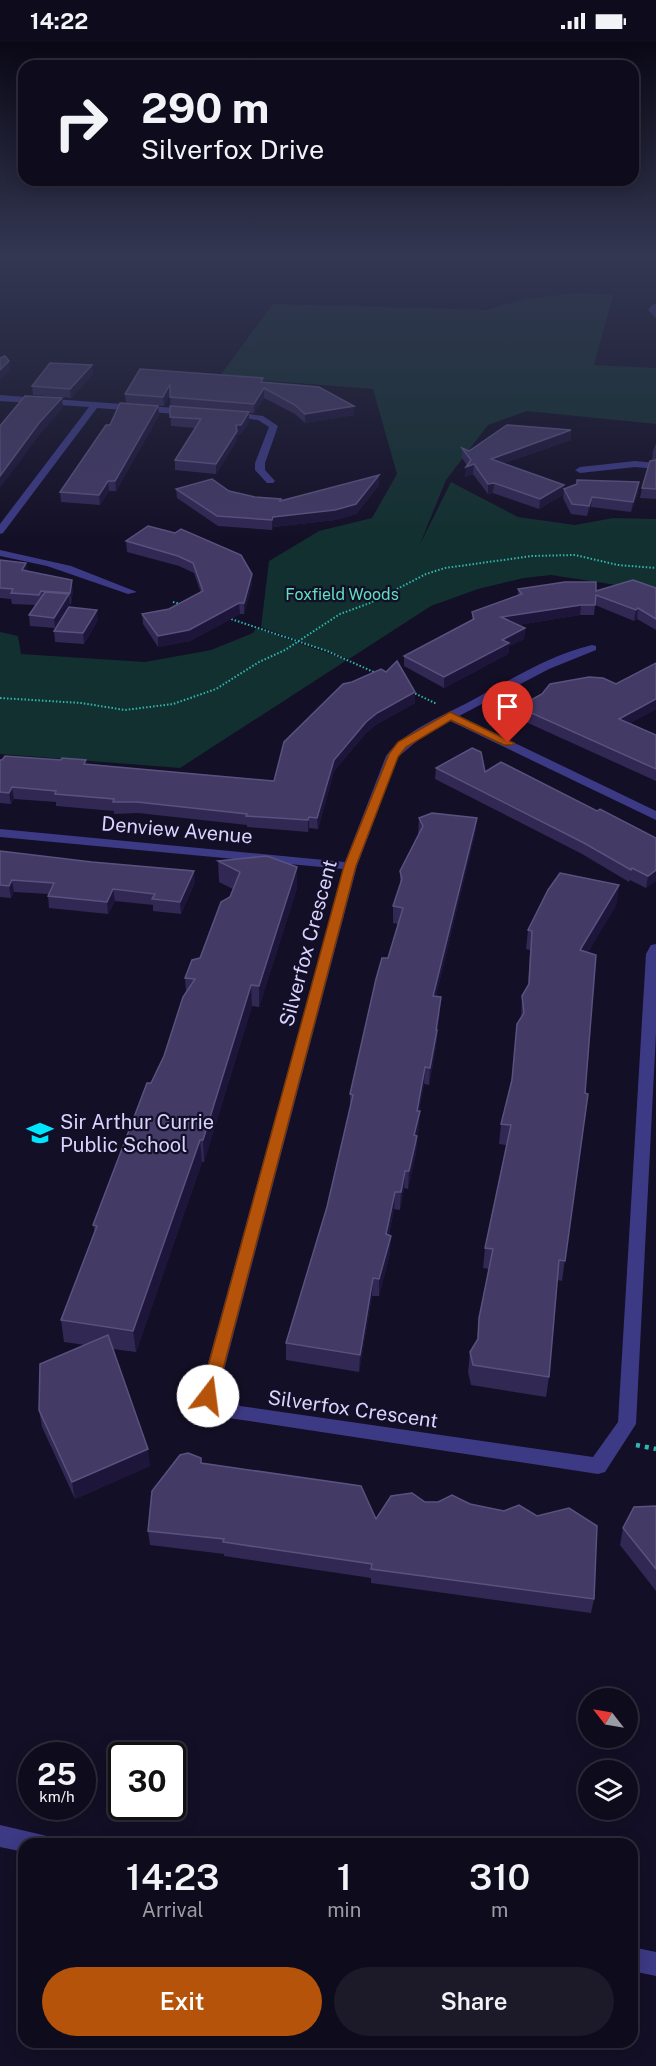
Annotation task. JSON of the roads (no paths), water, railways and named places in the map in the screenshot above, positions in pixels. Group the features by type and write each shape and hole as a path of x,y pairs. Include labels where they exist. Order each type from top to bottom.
{"street":[{"path":"0,398 198,412"},
{"path":"0,531 95,405"},
{"path":"220,414 260,418 274,426 260,463 260,470 270,481"},
{"path":"580,470 635,464 656,466"},
{"path":"0,553 32,557 72,569 132,592"},
{"name":"Silverfox Crescent","path":"592,648 563,657 446,710 402,745 392,756 350,866 208,1396 236,1413 598,1466 627,1424 652,966 656,948"},
{"path":"446,710 656,816"},
{"name":"Denview Avenue","path":"0,833 350,866"},
{"path":"0,1836 18,1840"},
{"path":"638,1960 656,1964"}],"place":[{"name":"Sir Arthur Currie Public School","path":"40,1133"}],"park label":[{"name":"Foxfield Woods","path":"342,594"}]}
